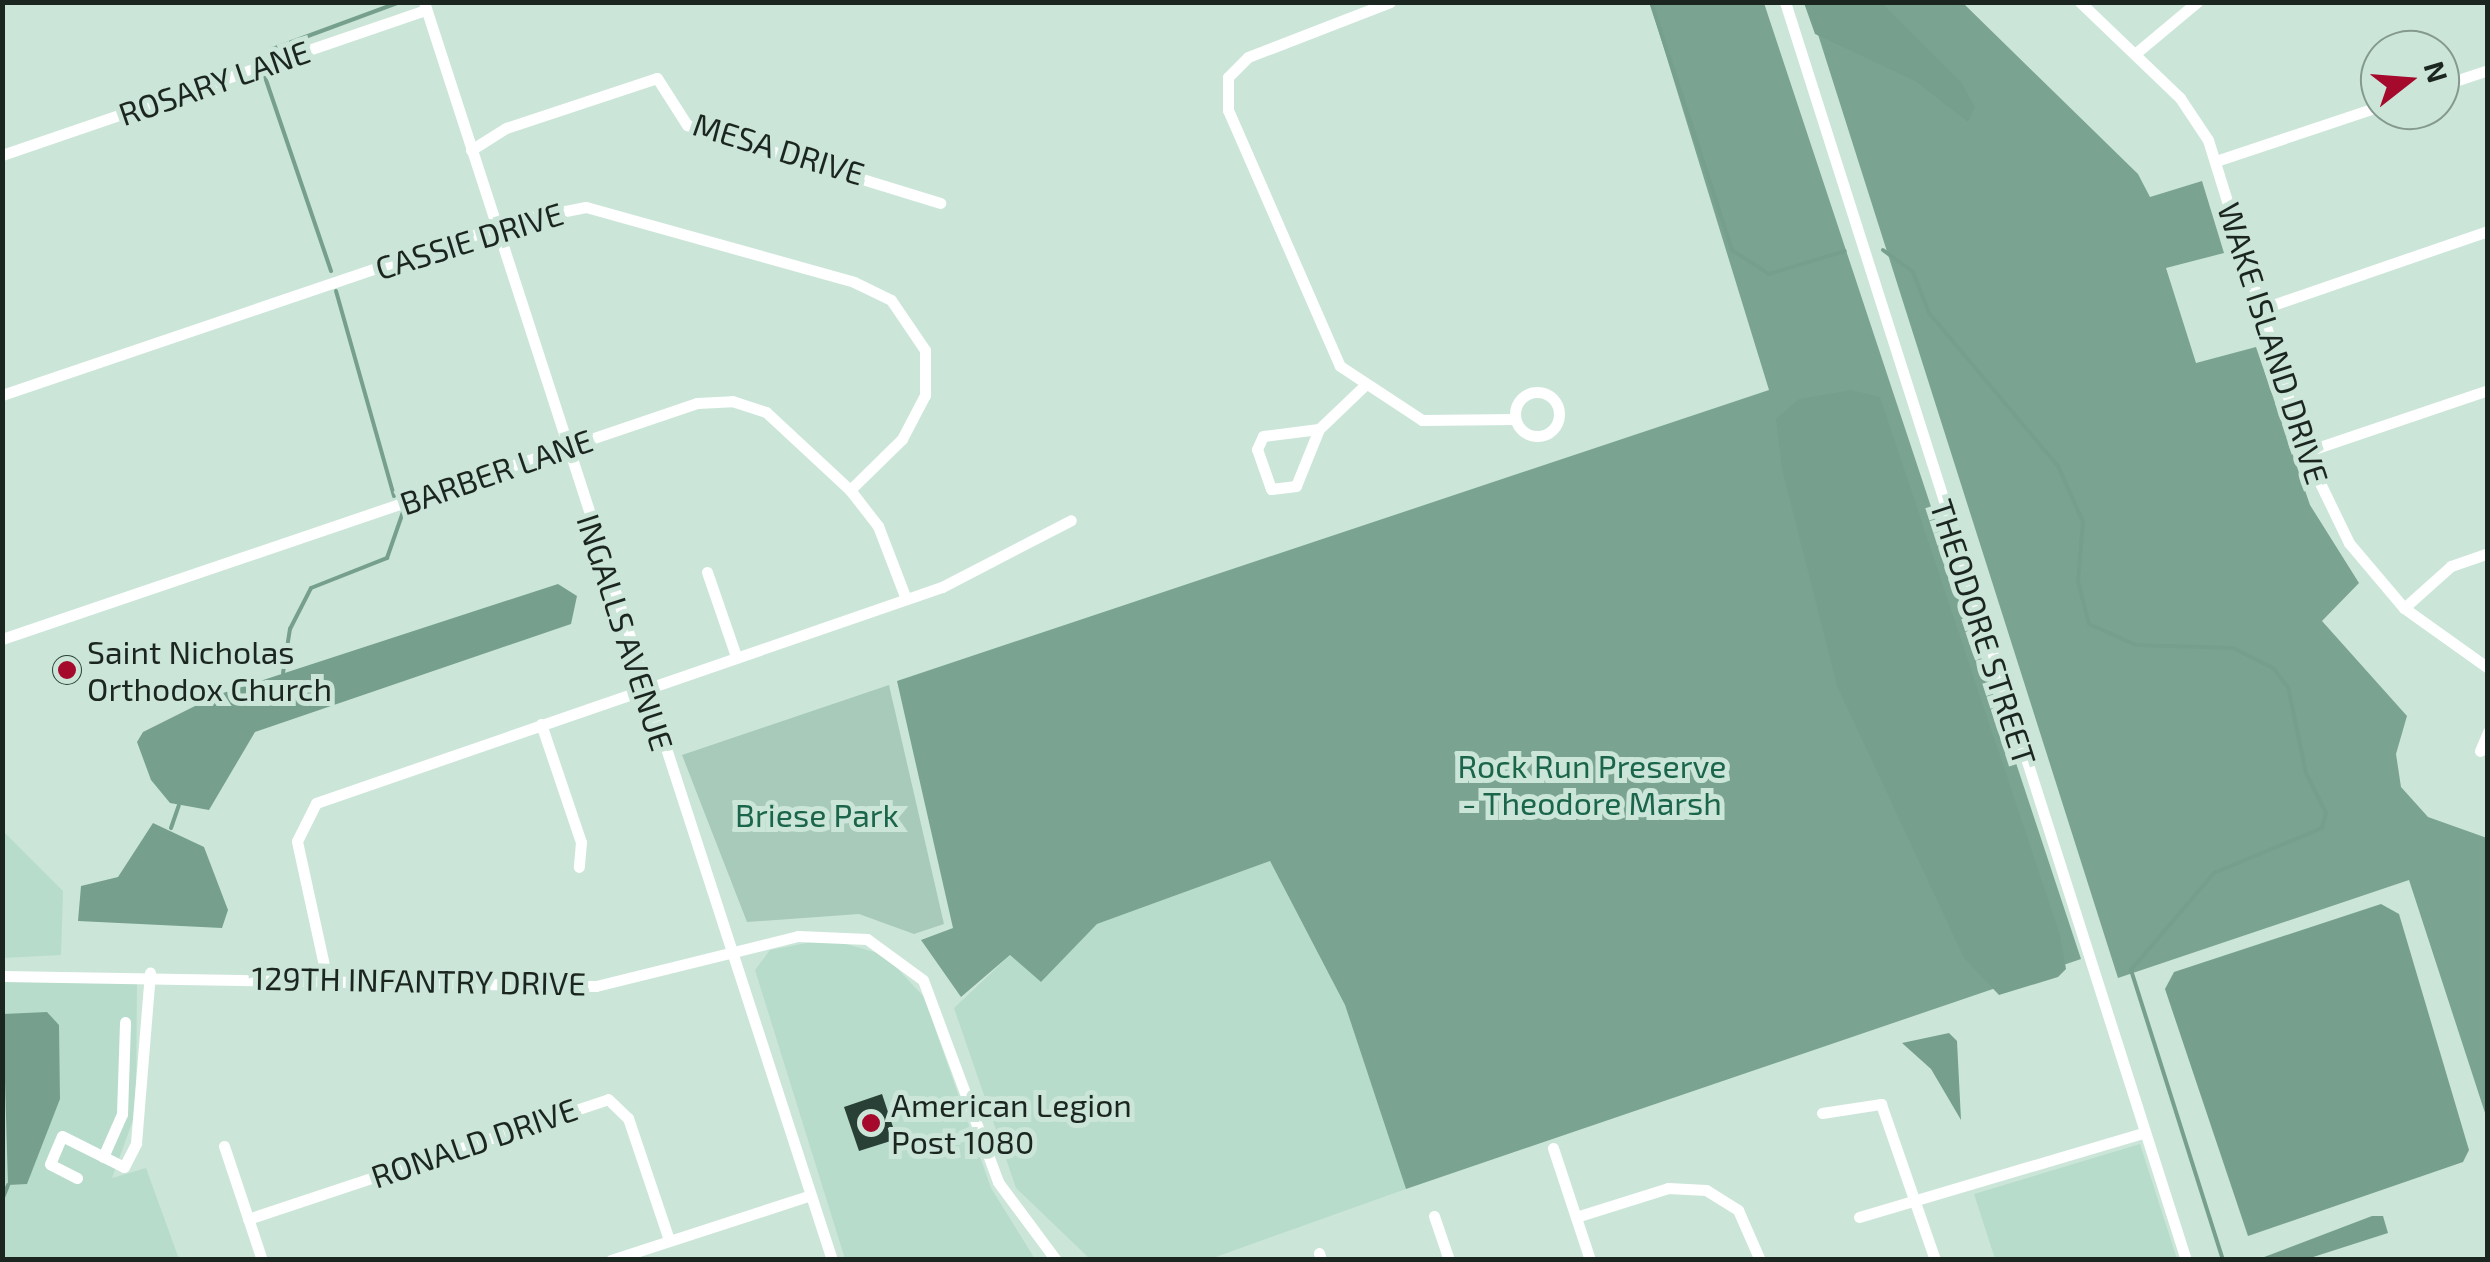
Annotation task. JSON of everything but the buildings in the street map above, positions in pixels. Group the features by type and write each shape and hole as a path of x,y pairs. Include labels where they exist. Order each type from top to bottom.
{"street":[{"path":"1390,2 1248,56 1224,95 1324,343 1363,388 1422,420 1514,420"},
{"name":"THEODORE STREET","path":"1785,2 2186,1260"},
{"name":"WAKE ISLAND DRIVE","path":"2080,2 2191,111 2216,162 2305,452 2350,543 2404,608 2488,668"},
{"path":"2136,54 2197,2"},
{"name":"INGALLS AVENUE","path":"425,6 832,1260"},
{"name":"ROSARY LANE","path":"2,154 425,6"},
{"path":"2460,79 2488,70"},
{"name":"MESA DRIVE","path":"472,150 535,116 657,78 686,124 940,202"},
{"path":"2216,162 2360,113"},
{"name":"CASSIE DRIVE","path":"2,395 497,227 586,207 854,282 892,300 925,350 925,395 902,440 850,490"},
{"path":"2261,309 2488,231"},
{"path":"1320,428 1263,436 1257,449 1271,489 1296,486 1320,428 1363,388"},
{"path":"2305,452 2488,390"},
{"name":"BARBER LANE","path":"2,639 697,403 732,401 766,412 850,490 878,526 906,600"},
{"path":"327,979 297,841 306,812 334,793 906,600 1071,520"},
{"path":"2404,608 2441,572 2488,553"},
{"path":"707,572 736,656"},
{"path":"541,724 581,842 579,867"},
{"path":"2480,751 2488,732"},
{"name":"129TH INFANTRY DRIVE","path":"2,976 150,972 596,986 731,952 834,935 899,956 938,1008 998,1182 1056,1260"},
{"path":"77,1178 50,1164 62,1136 124,1167 146,1102 150,972"},
{"path":"102,1157 122,1114 124,1022"},
{"name":"RONALD DRIVE","path":"248,1219 608,1100 628,1118 669,1240"},
{"path":"1822,1113 1881,1104 1936,1260"},
{"path":"1859,1217 2143,1133"},
{"path":"224,1146 262,1260"},
{"path":"1553,1148 1590,1260"},
{"path":"1576,1217 1668,1188 1706,1190 1749,1224 1760,1260"},
{"path":"611,1260 811,1195"},
{"path":"1434,1216 1450,1260"}],"shaded area":[{"path":"1804,3 1882,3 1961,82 1975,107 1968,122 1915,81 1815,34"},
{"path":"1851,390 1880,397 2060,935 2066,969 2058,977 1999,995 1964,958 1837,686 1782,469 1776,419 1799,399"},
{"path":"558,584 577,596 571,624 255,732 209,810 170,803 151,780 137,742 143,732 217,695"},
{"path":"153,823 204,847 228,910 222,928 78,921 81,886 118,877"},
{"path":"3,831 63,891 61,955 3,958"},
{"path":"1270,861 1345,1005 1406,1189 1210,1259 1090,1259 1016,1188 954,1008 1010,955 1041,982 1097,924"},
{"path":"2381,904 2399,914 2469,1150 2463,1162 2248,1236 2165,989 2174,972"},
{"path":"828,939 885,955 924,997 991,1188 1035,1259 845,1259 755,970 770,950"},
{"path":"2,981 137,983 136,1112 112,1178 146,1168 179,1259 3,1259"},
{"path":"47,1012 59,1025 60,1099 27,1184 8,1185 3,1014"},
{"path":"1949,1033 1957,1041 1961,1120 1931,1069 1902,1043"},
{"path":"2140,1144 2177,1259 1995,1259 1974,1194"},
{"path":"2372,1216 2383,1216 2388,1233 2307,1259 2259,1259"}],"green space":[{"name":"Rock Run Preserve - Theodore Marsh","path":"1650,3 1764,3 2081,959 1406,1189 1345,1005 1270,861 1097,924 1041,982 1010,955 961,997 921,940 953,928 897,681 1769,390"},
{"path":"1808,3 1963,3 2138,174 2150,197 2202,181 2224,253 2166,268 2196,363 2256,347 2310,505 2359,583 2322,621 2407,716 2396,754 2401,787 2428,817 2487,838 2487,1119 2409,880 2118,978"},
{"name":"Briese Park","path":"889,685 944,924 914,934 859,914 747,922 682,755"}],"waterway":[{"path":"270,50 400,2"},
{"path":"1651,2 1732,250 1769,274 1845,251"},
{"path":"265,77 331,271"},
{"path":"1883,250 1913,272 1929,313 2058,466 2083,522 2078,581 2089,624 2136,645 2233,648 2273,668 2288,687 2306,773 2326,813 2322,828 2214,873 2131,970 2223,1260"},
{"path":"336,291 394,496"},
{"path":"283,673 290,629 311,588 387,558 403,512"},
{"path":"171,828 179,805"},
{"path":"2,1200 8,1185"}],"place":[{"name":"Saint Nicholas Orthodox Church","path":"67,670"},
{"name":"American Legion Post 1080","path":"871,1123"}]}
